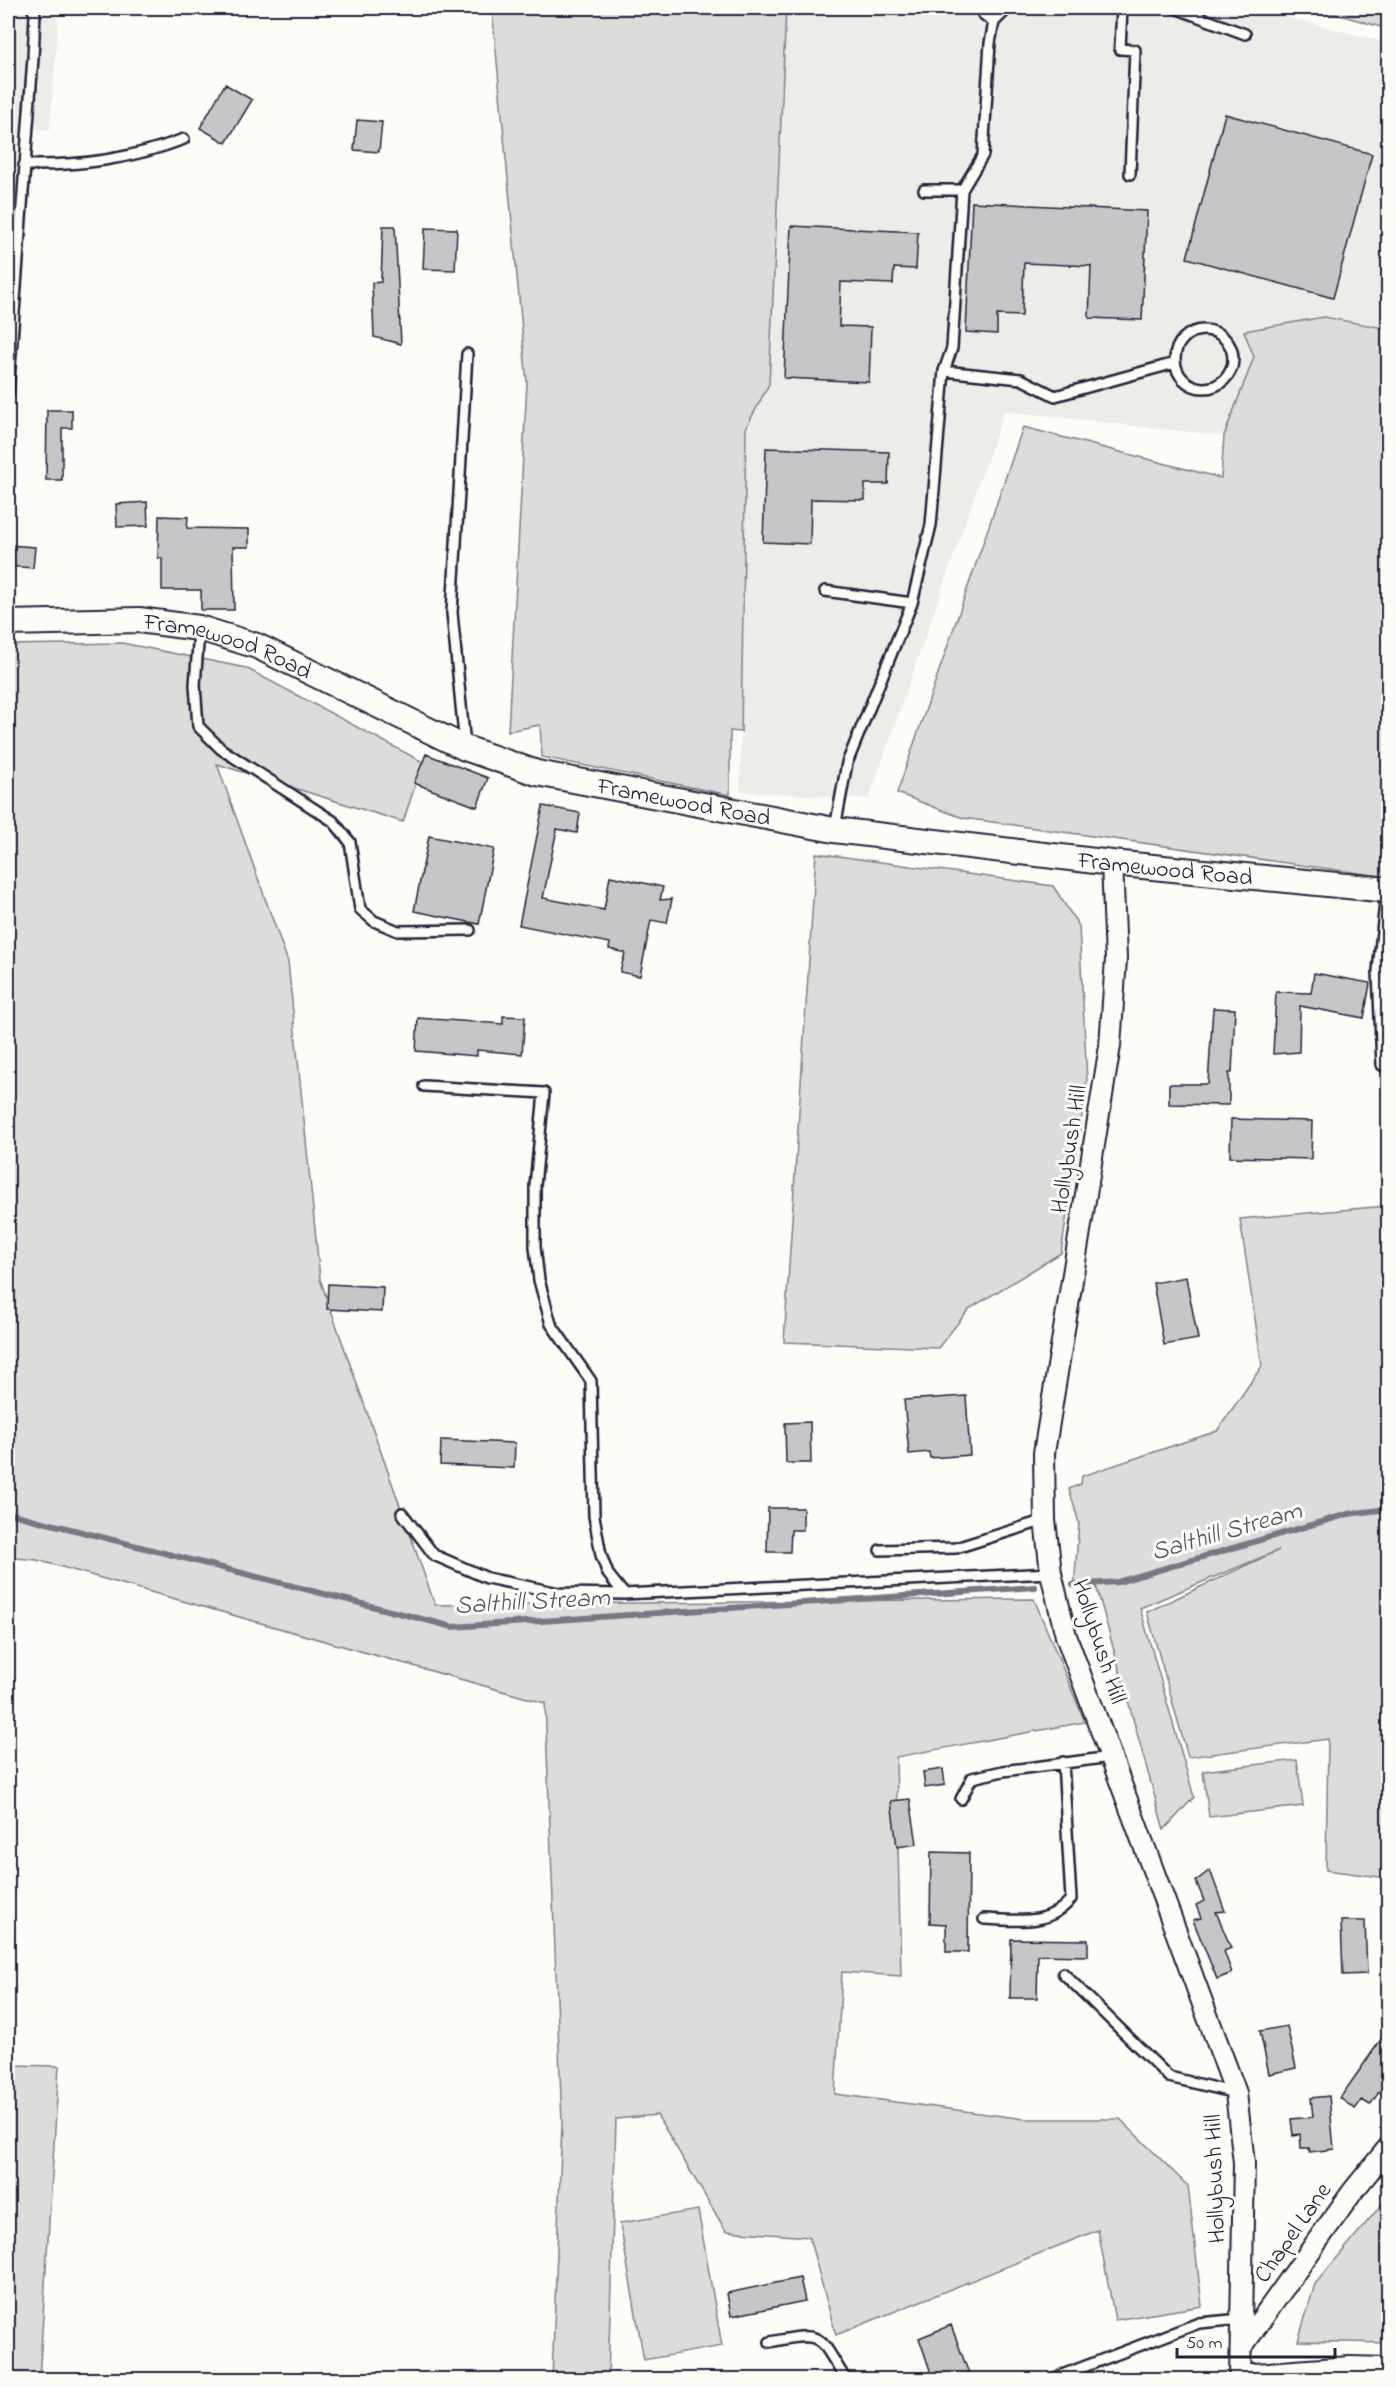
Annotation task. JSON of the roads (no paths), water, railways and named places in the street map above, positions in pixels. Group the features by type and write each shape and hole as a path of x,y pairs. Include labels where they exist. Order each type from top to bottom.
{"street":[{"name":"Framewood Road","path":"8,623 139,620 199,628 258,646 465,748 537,773 834,830 1112,863 1388,889"},
{"name":"Hollybush Hill","path":"1112,863 1116,959 1110,1046 1044,1453 1045,1520 1051,1573 1066,1636 1113,1756 1236,2093 1244,2163 1240,2377"},
{"name":"Chapel Lane","path":"1241,2348 1353,2191 1389,2148"},
{"path":"1240,2377 1350,2367 1389,2368"}],"lane":[{"path":"8,394 33,58 35,14 33,8"},
{"path":"834,830 847,763 912,603 931,525 944,371 952,348 962,190 983,155 990,43 994,22 1008,8"},
{"path":"1122,8 1120,49 1135,50 1130,174"},
{"path":"1175,8 1245,34"},
{"path":"983,14 994,22"},
{"path":"24,165 62,166 111,161 147,153 184,139"},
{"path":"924,190 962,190"},
{"path":"1201,330 1218,334 1226,340 1232,357 1228,375 1221,382 1203,388 1184,380 1175,363 1179,345 1184,337 1201,330"},
{"path":"465,748 452,613 467,354"},
{"path":"944,371 1022,379 1055,396 1175,363"},
{"path":"825,591 912,603"},
{"path":"199,628 195,685 198,726 221,748 333,821 350,842 360,909 374,921 398,931 470,930"},
{"path":"1382,1065 1378,971 1388,889"},
{"path":"424,1086 544,1093 535,1197 535,1247 539,1280 551,1324 591,1381 594,1516 601,1555 608,1574 624,1594"},
{"path":"402,1513 434,1555 487,1578 559,1593 624,1594 1051,1573"},
{"path":"880,1550 956,1548 1045,1520"},
{"path":"960,1799 972,1778 1113,1756"},
{"path":"984,1919 1027,1920 1049,1917 1061,1911 1071,1899 1063,1762"},
{"path":"1063,1973 1169,2077 1236,2093"},
{"path":"1049,2379 1199,2323 1242,2319"},
{"path":"770,2342 806,2334 819,2338 846,2379"}],"waterway":[{"name":"Salthill Stream","path":"1073,1585 1118,1582 1348,1514 1388,1509"},
{"name":"Salthill Stream","path":"8,1513 453,1627 1035,1587"}]}
